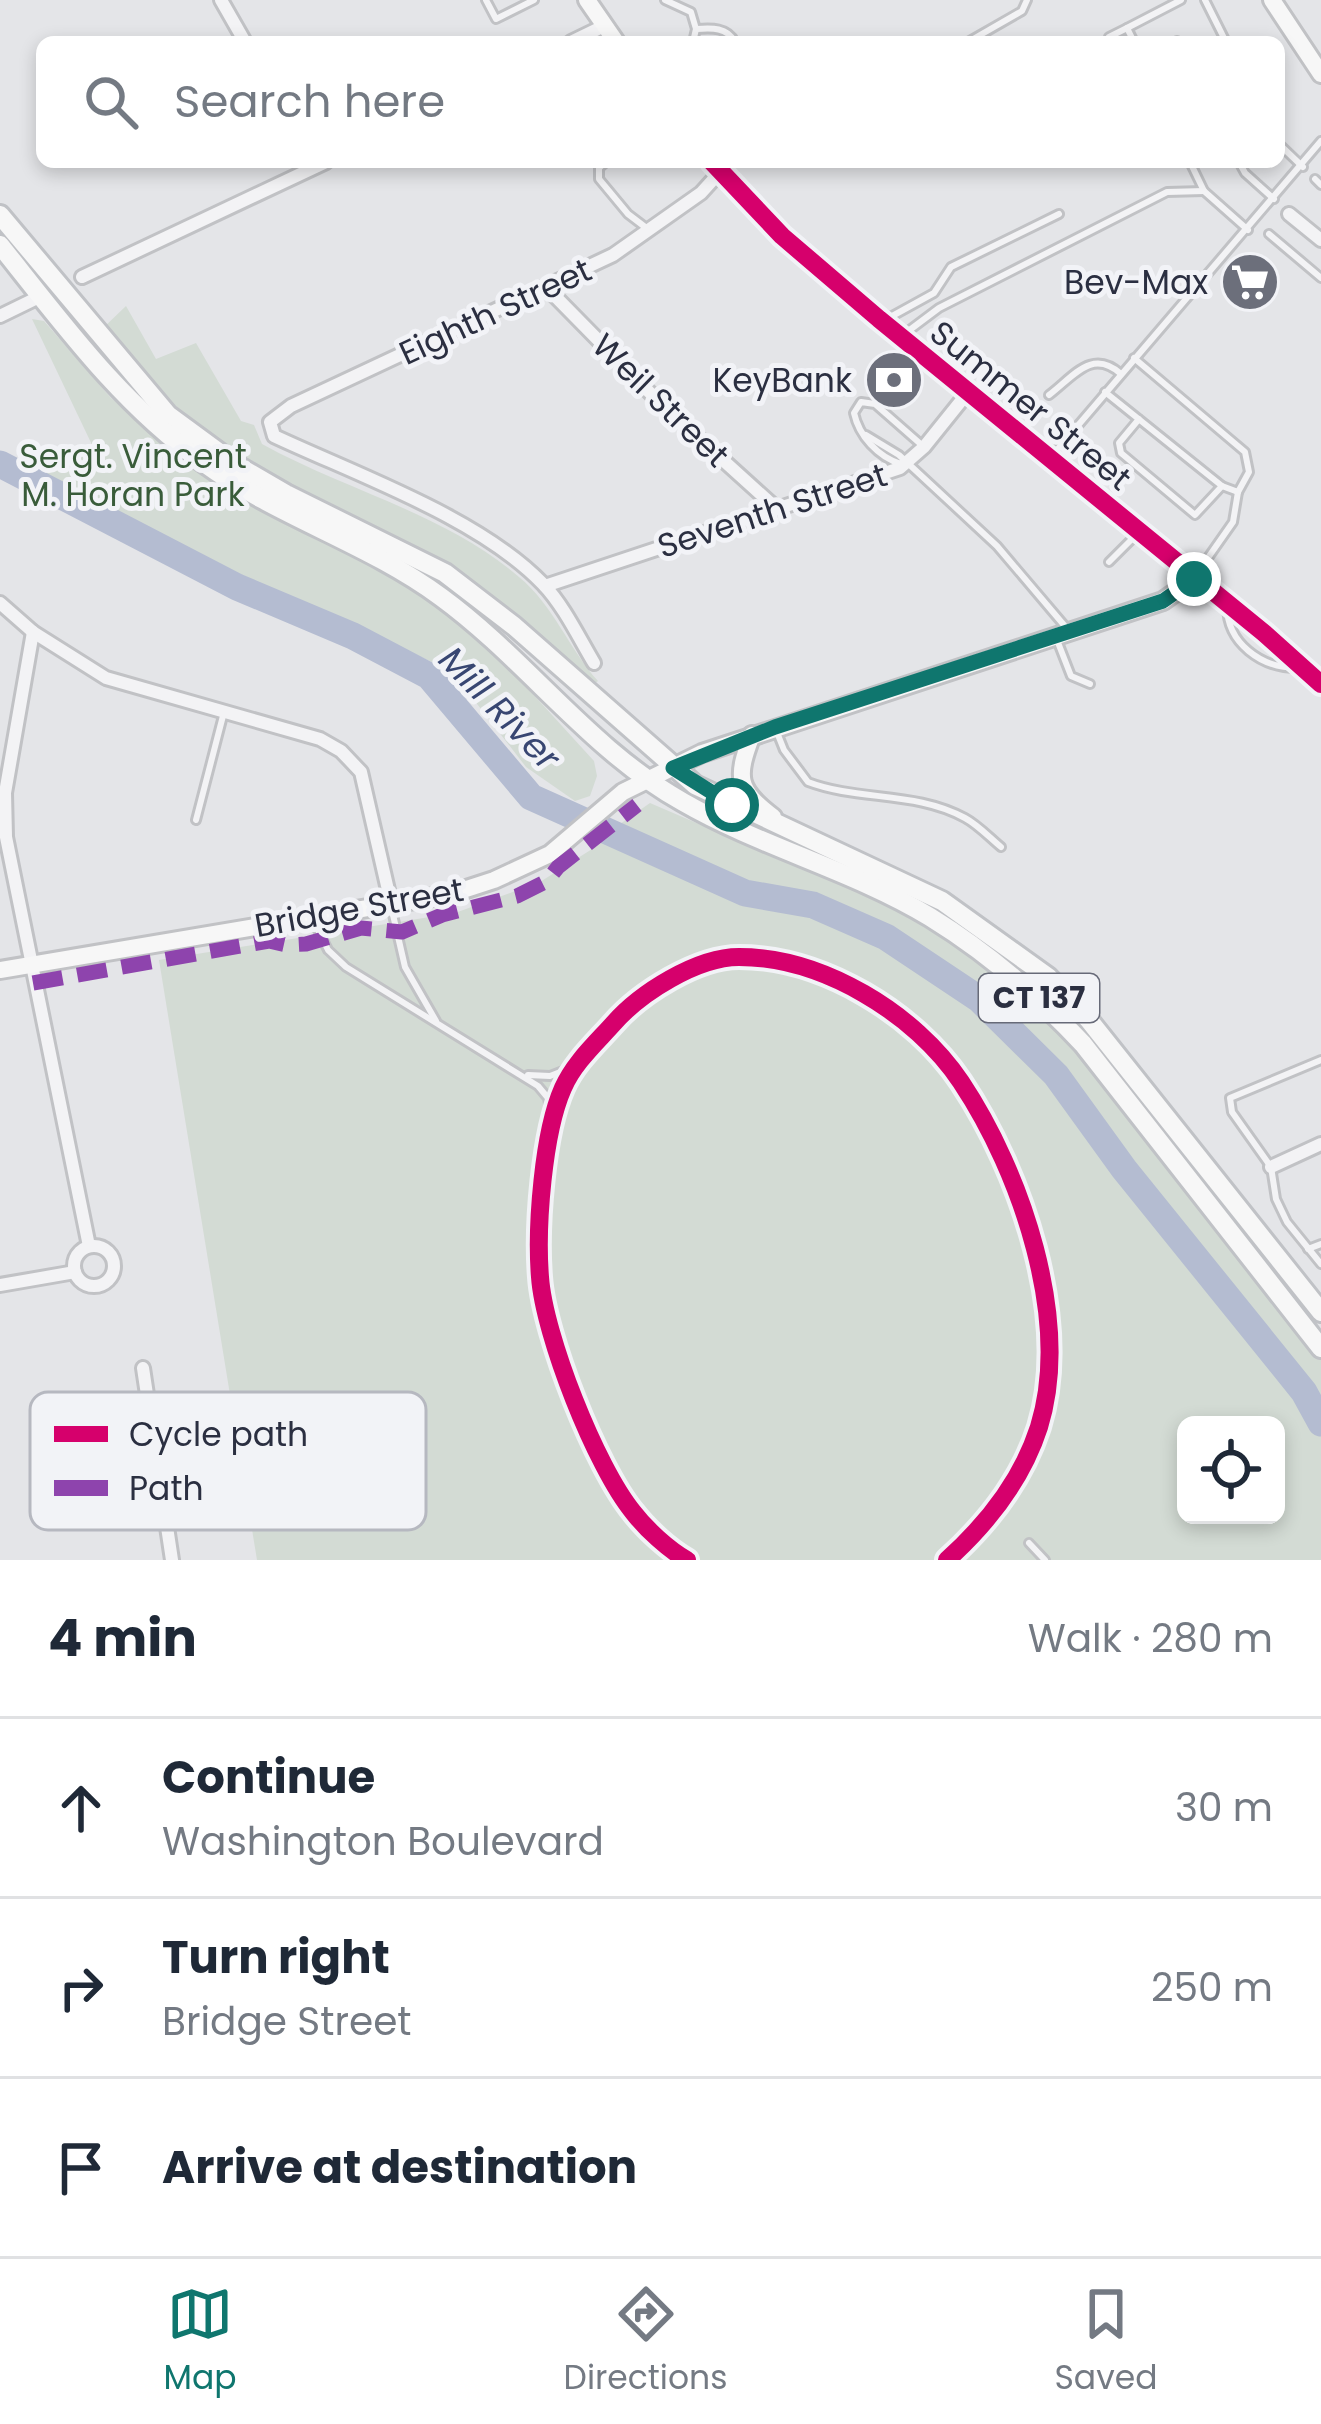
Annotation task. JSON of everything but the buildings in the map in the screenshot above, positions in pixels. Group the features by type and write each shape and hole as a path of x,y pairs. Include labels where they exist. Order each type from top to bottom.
{"main road":[{"path":"587,0 612,36"},
{"path":"1273,0 1321,74"},
{"name":"Summer Street","path":"724,168 782,236 882,322 1315,676"},
{"name":"CT 137","path":"0,215 168,415 236,465 445,573 514,626 673,768 732,805 942,901 1048,977 1112,1048 1321,1312"},
{"name":"CT 137","path":"0,245 69,335 133,405 204,463 262,500 409,574 442,597 500,642 647,780 740,831 927,915 1040,999 1096,1060 1321,1348"},
{"name":"Bridge Street","path":"0,970 472,887 550,854 603,806 673,768 775,727 1163,601 1194,579"},
{"path":"752,735 740,772 743,788 793,831"}],"street":[{"path":"221,0 242,36"},
{"path":"583,36 604,26"},
{"path":"82,277 310,168"},
{"name":"Eighth Street","path":"545,586 465,525 274,436 270,422 291,406 613,255 701,193 720,168"},
{"path":"1289,214 1321,240"},
{"name":"Weil Street","path":"547,288 661,404 778,509"},
{"path":"0,316 41,296"},
{"name":"Seventh Street","path":"545,586 904,464 924,447 969,391"},
{"path":"545,586 593,663"},
{"path":"0,603 33,632 106,678 320,739 341,751 361,772 391,903"},
{"path":"33,632 5,794 5,837 89,1246"},
{"path":"1271,1167 1321,1144"},
{"path":"75,1272 91,1286 110,1278 114,1265 109,1253 89,1246"},
{"path":"75,1272 76,1256 89,1246"},
{"path":"0,1285 75,1272"},
{"path":"143,1368 147,1392"},
{"path":"167,1530 172,1560"}],"lane":[{"path":"485,0 496,19 534,0"},
{"path":"665,0 691,12 694,36"},
{"path":"978,36 1022,11 1027,0"},
{"path":"1111,36 1181,0"},
{"path":"1205,0 1223,36"},
{"path":"1127,28 1131,36"},
{"path":"696,29 719,29 731,36"},
{"path":"1051,458 1321,142"},
{"path":"1285,150 1303,167"},
{"path":"599,168 599,179 628,214 649,230"},
{"path":"1193,168 1204,191 1248,230"},
{"path":"1242,168 1274,199"},
{"path":"901,336 939,308 1164,190 1204,191"},
{"path":"882,322 934,293 951,267 1059,214"},
{"path":"1269,234 1321,278"},
{"path":"1134,358 1245,452 1249,472 1238,492 1233,522 1194,579"},
{"path":"1049,394 1095,362 1106,362 1121,374"},
{"path":"1105,392 1222,486 1238,492"},
{"path":"924,447 875,404 865,401 857,407 854,418 874,448 904,464 998,546 1062,634 1071,676 1090,685"},
{"path":"1138,419 1119,443 1121,453 1190,513 1200,512 1222,486"},
{"path":"1109,562 1138,532"},
{"path":"196,820 224,712"},
{"path":"775,727 784,751 808,782 913,800 951,812 967,818 1001,848"},
{"path":"391,903 405,967 438,1024"},
{"path":"312,916 325,946 346,967 524,1075 548,1098 552,1120 540,1281 553,1334 589,1435 632,1511 687,1560"},
{"path":"552,1120 575,1066 625,1010 690,969 734,956 782,961 892,1010 960,1080 1017,1197 1043,1278 1052,1352 1039,1427 1010,1488 988,1522 947,1560"},
{"path":"1321,1060 1230,1098 1232,1112 1271,1167 1276,1199 1287,1222 1321,1264"},
{"path":"524,1075 550,1076 575,1066"},
{"path":"1308,1249 1321,1244"},
{"path":"1029,1543 1046,1560"}],"green space":[{"name":"Sergt. Vincent M. Horan Park","path":"126,306 156,359 196,343 241,421 254,425 262,444 460,536 519,577 542,601 598,681 593,685 516,615 450,566 287,485 218,442 159,392 102,329"},
{"name":"Sergt. Vincent M. Horan Park","path":"32,319 44,321 111,398 218,483 395,578 479,635 594,761 597,776 590,796 575,801 526,767 474,700 434,663 120,519 40,474 94,449"},
{"path":"650,803 917,918 1010,981 1076,1046 1321,1360 1321,1560 257,1560 252,1530 426,1530 426,1392 230,1392 159,960 455,913 540,882 600,844"}],"waterway":[{"name":"Mill River","path":"0,464 237,587 353,636 429,676 531,797 745,893 813,905 886,937 979,999 1056,1075 1124,1169 1304,1392 1321,1423"}],"marked path":[{"path":"33,983 269,941 306,944 361,928 402,932 442,915 517,896 547,881 637,805"}],"cycle path":[{"path":"718,168 782,236 879,319 1321,684"},
{"path":"687,1560 633,1512 603,1464 574,1399 551,1332 540,1277 542,1181 556,1107 585,1054 624,1012 654,989 705,963 739,957 802,967 834,978 919,1033 961,1082 983,1118 1021,1202 1045,1295 1048,1385 1039,1427 1023,1465 1002,1500 947,1560"}],"place":[{"name":"Bev-Max","path":"1250,282"},
{"name":"KeyBank","path":"894,380"}],"route":[{"path":"732,805 673,768 775,727 1163,601 1194,579"}]}
